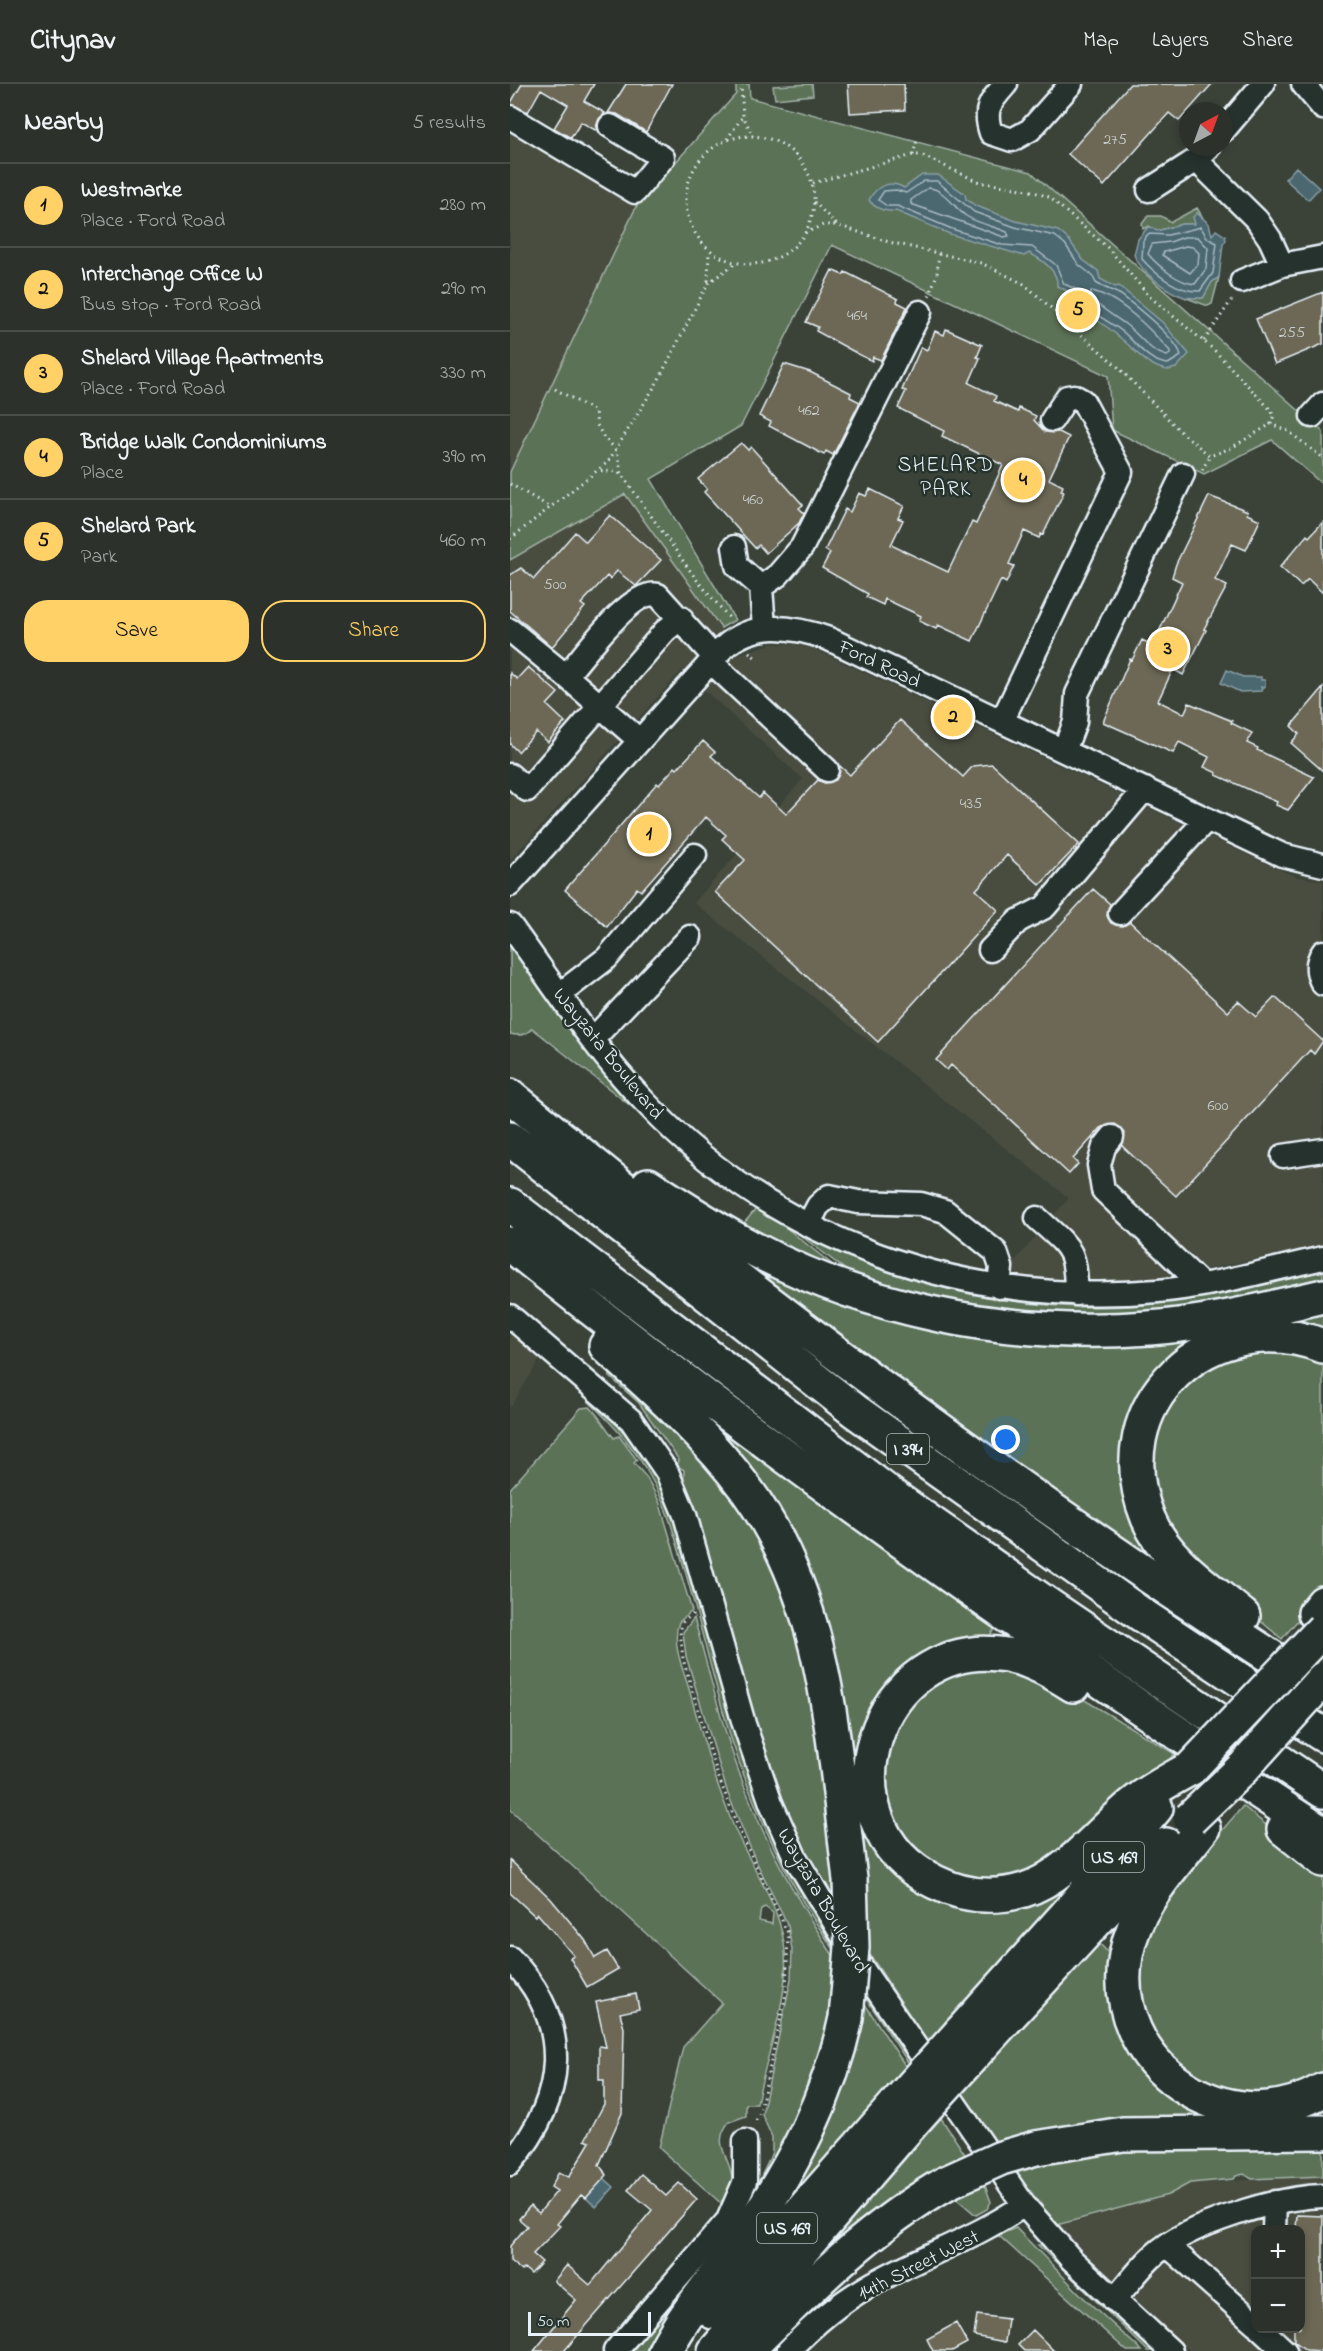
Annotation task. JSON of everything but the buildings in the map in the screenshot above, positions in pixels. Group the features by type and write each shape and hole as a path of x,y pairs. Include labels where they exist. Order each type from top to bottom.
{"highway":[{"path":"510,1084 635,1177 737,1240 838,1287 902,1307 973,1322 1017,1328 1116,1330 1216,1319 1323,1296"},
{"path":"510,1096 677,1232 852,1367 1310,1684"},
{"name":"I 394","path":"510,1139 855,1411 1143,1615 1323,1735"},
{"name":"I 394","path":"510,1205 891,1495 1108,1646 1323,1791"},
{"path":"510,1244 702,1396 831,1493 1190,1754"},
{"path":"510,1257 692,1425 746,1490 768,1524 798,1587 819,1655 829,1708 850,1879 852,1947 846,2018 825,2094 802,2144 747,2233 681,2321 665,2351"},
{"path":"1310,1684 1261,1631 1189,1571 1162,1543 1142,1502 1137,1457 1142,1429 1155,1400 1173,1376 1195,1357 1225,1342 1259,1335 1280,1334 1323,1346"},
{"path":"1310,1684 1320,1615"},
{"path":"1310,1684 1190,1754 1156,1796 1038,1884 1010,1894 978,1895 946,1887 929,1879 901,1858 892,1846 872,1806 869,1789 870,1757 880,1722 897,1697 910,1684 939,1665 972,1655 992,1654 1026,1660 1044,1667 1190,1754 1235,1769 1323,1834"},
{"name":"US 169","path":"678,2351 903,2114 1190,1819 1310,1684"},
{"path":"1235,1769 1203,1828 1150,1897 1133,1929 1126,1956 1124,1988 1135,2031 1148,2054 1169,2077 1194,2094 1221,2105 1263,2110 1292,2104 1323,2090"},
{"path":"1235,1769 1266,1814 1323,1860"},
{"name":"US 169","path":"715,2351 903,2114 960,2033 1067,1914 1156,1796"},
{"path":"746,2351 844,2254 892,2217 948,2182 1001,2158 1036,2148 1123,2134 1323,2132"}],"street":[{"path":"1006,84 990,102 986,119 991,133 1012,140 1030,130 1071,84"},
{"path":"1233,119 1263,84"},
{"path":"1302,84 1323,108"},
{"path":"510,117 635,192 663,158 610,126"},
{"path":"1149,190 1200,156"},
{"path":"1205,156 1257,220 1270,239 1282,265"},
{"path":"1242,281 1282,265 1323,256"},
{"path":"761,587 778,575 802,547 920,312"},
{"path":"1002,721 1121,472 1083,401 1074,396 1067,397 1052,420"},
{"path":"1064,751 1075,722 1077,694 1183,474"},
{"path":"734,547 737,566 761,587 764,628"},
{"path":"566,676 626,607 651,593 658,595 681,618 708,663 823,774"},
{"path":"510,775 527,790 665,631 681,618"},
{"name":"Ford Road","path":"510,885 708,663 740,636 764,628 795,628 829,639 1296,860 1323,865"},
{"path":"510,630 639,740"},
{"path":"990,950 1018,921 1045,907 1068,883 1074,870 1145,789"},
{"path":"1114,908 1200,815"},
{"path":"560,994 607,958 695,855"},
{"name":"Wayzata Boulevard","path":"510,925 592,1039 643,1100 692,1148 750,1190 808,1225 902,1264 999,1287 1076,1294 1161,1291 1323,1258"},
{"path":"592,1039 690,937"},
{"path":"1323,952 1317,972 1323,984"},
{"path":"1112,1137 1104,1147 1099,1165 1103,1190 1201,1284"},
{"path":"1283,1156 1323,1150"},
{"path":"808,1225 818,1206 829,1196 858,1202 932,1206 945,1211 996,1252 1001,1266 999,1287"},
{"path":"1037,1218 1067,1245 1074,1255 1076,1294"},
{"name":"Wayzata Boulevard","path":"510,1316 616,1405 638,1428 658,1457 685,1515 756,1762 795,1857 864,1971 1024,2205 1072,2260 1171,2351"},
{"path":"510,1958 522,1971 541,2001 552,2034 555,2067 550,2100 543,2116 530,2140 510,2164"},
{"path":"615,2351 728,2220 745,2181 745,2141"},
{"path":"1114,2300 1155,2254 1186,2234 1275,2202 1323,2196"},
{"path":"1274,2225 1275,2202"},
{"name":"14th Street West","path":"788,2351 827,2316 866,2287 984,2229 1024,2205"},
{"path":"1167,2245 1268,2334"}],"path":[{"path":"741,84 742,116 753,136"},
{"path":"742,116 726,140 699,161 692,172 686,194 686,205 693,231 709,251 736,263 770,260 782,255 803,234 818,226 837,225 994,268 1034,291 1118,367 1180,431 1210,456 1231,448 1271,424 1274,415 1270,410 1204,341 1150,297 1108,248 1049,197 1028,190 979,182 929,157 913,155 813,183"},
{"path":"726,140 753,136 789,151 807,171 813,183 814,202 813,214 803,234"},
{"path":"913,155 917,140"},
{"path":"814,202 837,225"},
{"path":"510,539 600,471 617,450 658,381 708,283 709,251"},
{"path":"920,312 932,291 939,254"},
{"path":"708,283 736,263"},
{"path":"1204,341 1242,281"},
{"path":"555,389 592,408 604,438 617,450 622,475 696,579 727,615 748,651 756,658"},
{"path":"1271,424 1288,431 1323,458"},
{"path":"600,471 614,471 622,475"},
{"path":"510,484 550,507"},
{"path":"695,1613 684,1622 680,1643 703,1729 729,1805 788,1933 786,1994 767,2070 759,2115 745,2141"}],"shaded area":[{"path":"510,131 636,207 510,472"},
{"path":"625,494 740,654 771,644 792,644 812,648 1275,868 1298,877 1323,881 1323,1245 1159,1279 1090,1282 1003,1275 1069,1198 694,903 803,779 682,670 510,860 510,560"},
{"path":"510,1316 548,1346 510,1408"},
{"path":"1323,2176 1323,2351 1190,2351 1102,2272 1057,2225 1168,2195 1190,2183"}],"green space":[{"path":"736,84 749,84 750,98 1031,172 1323,432 1323,485 1272,440 1204,474 1112,430 1108,376 832,245 741,426 651,479 735,620 721,628 625,494 510,560 510,472 636,207 736,94"},
{"path":"812,84 813,95 775,99 773,86"},
{"path":"1197,208 1203,218 1197,213 1196,224 1182,224 1157,231 1149,226 1143,229 1142,224 1148,216 1161,216 1171,222"},
{"path":"1219,277 1212,304 1208,306 1184,297 1203,298 1212,282"},
{"path":"510,946 579,1043 632,1107 532,1028 522,1034 510,1034"},
{"path":"756,1209 779,1222 854,1282 738,1230"},
{"path":"800,1235 882,1269 924,1283 1011,1301 1055,1306 1099,1307 1167,1303 1323,1271 1323,1286 1236,1306 1038,1320 868,1287"},
{"path":"720,1250 944,1324 1323,1303 1323,1338 1275,1327 1137,1412 1177,1580 1065,1502"},
{"path":"1225,1350 1323,1354 1323,1590 1282,1639 1189,1561 1147,1490 1161,1404"},
{"path":"618,1366 729,1475 804,1626 837,1898 834,1900 808,1856 768,1762 752,1714 698,1516 684,1480 684,1470 677,1466 679,1460 639,1403 609,1376"},
{"path":"681,1394 998,1624 982,1647 964,1648 862,1762 927,1884 1077,1877 928,2043 861,1941 829,1667"},
{"path":"590,1398 614,1422 645,1460 669,1504 753,1787 798,1887 838,1955 820,1930 789,1877 751,1793 730,1735 684,1567 662,1500 638,1456 588,1401"},
{"path":"590,1407 614,1438 619,1436 637,1460 634,1463 647,1478 659,1501 692,1611 679,1622 677,1630 676,1639 681,1665 721,1793 740,1841 770,1898 784,1943 786,1963 781,2004 757,2104 746,2104 746,2116 729,2122 722,2135 722,2147 732,2176 724,2206 659,2148 683,2047 722,2003 510,1809 510,1489 581,1408","holes":["765,1907 773,1913 772,1924 759,1921 761,1909"]},
{"path":"694,1618 740,1776 789,1883 838,1963 837,1975 827,2059 811,2109 794,2147 751,2220 700,2287 648,2351 632,2351 727,2239 745,2210 768,2162 772,2152 772,2137 762,2115 791,1979 792,1950 788,1926 755,1859 728,1794 686,1656 683,1632"},
{"path":"980,1662 1058,1684 1175,1754 1045,1870 993,1887 921,1865 877,1791 902,1701"},
{"path":"1243,1806 1323,1872 1323,2083 1296,2096 1202,2089 1143,2027 1137,1946 1188,1870"},
{"path":"1099,1943 1118,1963 1173,2089 1323,2098 1323,2125 1000,2150 962,2094"},
{"path":"864,1991 911,2062 909,2064 862,1992"},
{"path":"857,1992 906,2067 778,2214"},
{"path":"941,2118 970,2162 820,2266 815,2261"},
{"path":"1323,2139 1323,2176 1252,2179 1244,2174 1234,2179 1190,2183 1168,2195 1057,2225 1013,2169 1081,2150"},
{"path":"983,2180 991,2202 987,2209 976,2215 951,2194"},
{"path":"1016,2228 1084,2298 1142,2351 1127,2351 998,2235"},
{"path":"1038,2245 1042,2245 1082,2287 1153,2351 1148,2351"}],"water":[{"path":"1296,167 1319,188 1308,200 1285,179"},
{"path":"922,175 938,175 965,194 966,199 976,206 1016,221 1058,231 1069,240 1083,260 1098,271 1100,279 1115,287 1119,286 1163,323 1189,354 1176,368 1168,370 1153,365 1076,304 1076,295 1057,286 1052,271 1044,262 1029,253 1024,256 950,234 896,211 881,209 869,200 875,191 884,185 894,184 904,188"},
{"path":"1197,213 1209,224 1212,235 1216,230 1225,236 1226,241 1223,244 1219,277 1212,282 1203,298 1184,297 1170,290 1148,274 1134,255 1138,239 1149,226 1157,231 1182,224 1195,224 1193,217"},
{"path":"1227,670 1243,677 1261,677 1261,680 1265,680 1265,687 1261,687 1262,691 1240,692 1221,683"},
{"path":"604,2178 614,2187 596,2207 586,2198 592,2188"}],"place":[{"name":"Shelard Park","path":"1078,310"},
{"name":"Bridge Walk Condominiums","path":"1023,480"},
{"name":"Shelard Village Apartments","path":"1168,649"},
{"name":"Interchange Office W","path":"953,717"},
{"name":"Westmarke","path":"649,834"}],"district":[{"name":"SHELARD PARK","path":"946,476"}]}
